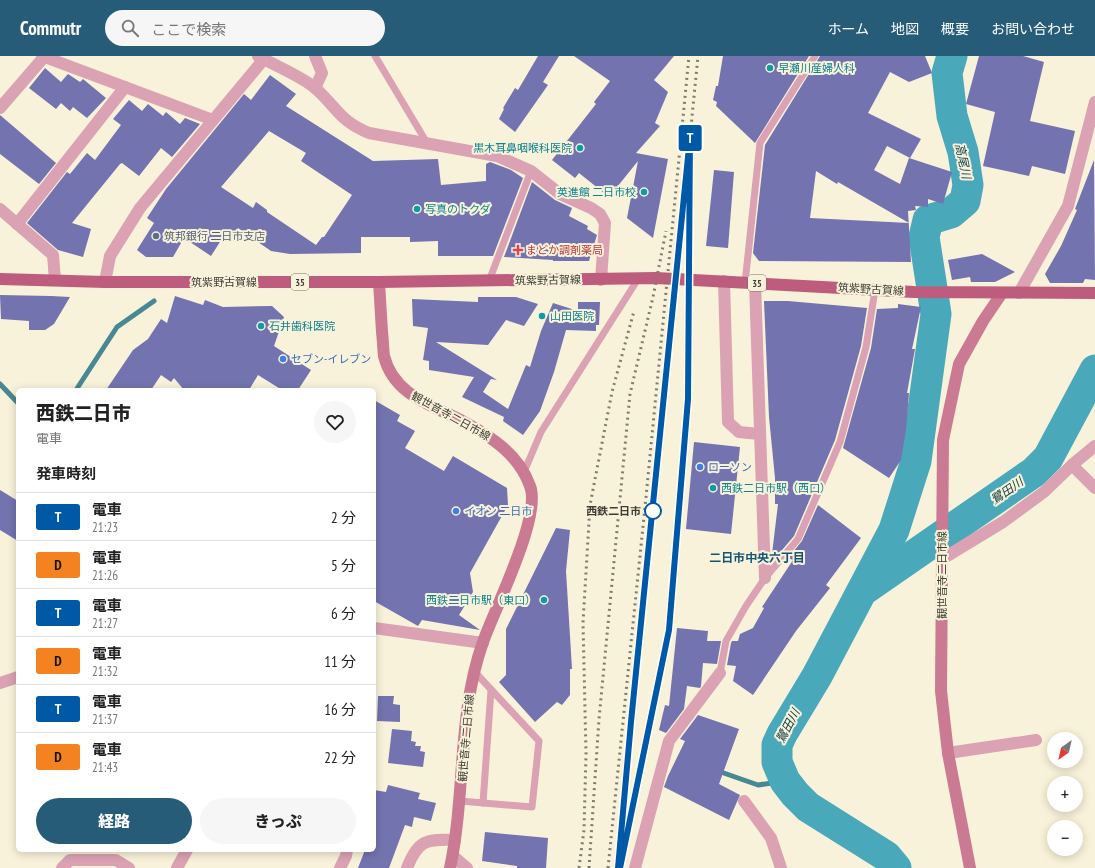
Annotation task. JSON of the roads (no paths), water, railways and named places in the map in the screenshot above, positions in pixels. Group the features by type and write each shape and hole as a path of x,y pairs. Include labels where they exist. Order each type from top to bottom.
{"main road":[{"name":"筑紫野古賀線","path":"0,279 105,282 379,282 676,279 914,292 966,292 999,298 1019,292 1095,293"},
{"name":"観世音寺二日市線","path":"379,282 384,356 399,384 422,402 464,422 500,445 514,457 524,472 531,488 532,499 530,520 483,643 468,696 460,800 452,862"},
{"name":"観世音寺二日市線","path":"970,868 948,753 941,691 943,440 959,364 983,321 999,298"}],"street":[{"path":"0,108 43,56 213,120"},
{"path":"315,56 322,73 315,88"},
{"path":"105,282 110,256 140,208 213,120 261,58 315,88 338,114 360,129 370,133 497,156 531,171 560,194 600,214 605,223 601,280"},
{"path":"17,224 125,87"},
{"path":"1019,292 1068,206 1095,102"},
{"path":"0,210 54,255 55,280"},
{"path":"724,282 728,422 739,432 760,434"},
{"path":"750,283 760,434 766,578"},
{"path":"942,558 1003,522 1044,492 1095,446"},
{"path":"1072,466 1095,488"},
{"path":"376,628 483,643"},
{"path":"639,866 669,741 720,672"},
{"path":"0,683 16,678"},
{"path":"948,753 1036,740"},
{"path":"744,801 771,838 780,868"},
{"path":"407,868 416,849 426,842 434,839 455,840"},
{"path":"177,868 186,852"},
{"path":"340,868 346,856 346,852"},
{"path":"62,868 70,860 116,860 129,868"},
{"path":"452,862 467,868"}],"lane":[{"path":"375,56 427,143"},
{"path":"750,283 760,143 815,56"},
{"path":"489,281 531,171"},
{"path":"524,472 541,432 638,279"},
{"path":"720,672 726,641 746,606 798,538 840,442 866,346 875,290"},
{"path":"460,800 532,808 538,741 474,671"},
{"path":"483,803 492,690"}],"waterway":[{"name":"鷺田川","path":"896,868 886,856 808,807 795,794 785,781 777,762 777,745 817,676 894,530 916,461 936,314 924,237 928,220 951,213 965,201 968,185 963,152 952,116 947,73 952,56"},
{"path":"77,388 117,327 154,301"},
{"name":"鷺田川","path":"865,589 1034,472 1048,458 1095,370"},
{"path":"0,384 16,401"},
{"path":"718,771 758,785 785,781"}],"railway":[{"path":"608,868 689,56"},
{"path":"618,868 698,56"},
{"path":"624,852 669,630 688,399 689,195"},
{"path":"589,868 599,719 630,394 653,297 666,231"},
{"path":"579,868 584,830 586,754 583,623 590,505 612,392 634,311"}],"train":[{"name":"T","path":"618,868 631,722 690,137 688,399 681,500 669,630 651,725 620,868"}],"place":[{"name":"早瀬川産婦人科","path":"770,68"},
{"name":"黒木耳鼻咽喉科医院","path":"580,148"},
{"name":"英進館 二日市校","path":"644,192"},
{"name":"写真のトクダ","path":"417,209"},
{"name":"筑邦銀行 二日市支店","path":"156,236"},
{"name":"まどか調剤薬局","path":"518,250"},
{"name":"山田医院","path":"542,316"},
{"name":"石井歯科医院","path":"261,326"},
{"name":"セブン-イレブン","path":"283,359"},
{"name":"ローソン","path":"700,467"},
{"name":"西鉄二日市駅（西口）","path":"713,488"},
{"name":"イオン 二日市","path":"456,511"},
{"name":"西鉄二日市","path":"653,511"},
{"name":"西鉄二日市駅（東口）","path":"544,600"}],"district":[{"name":"二日市中央六丁目","path":"757,558"}],"water label":[{"name":"高尾川","path":"963,161"}]}
